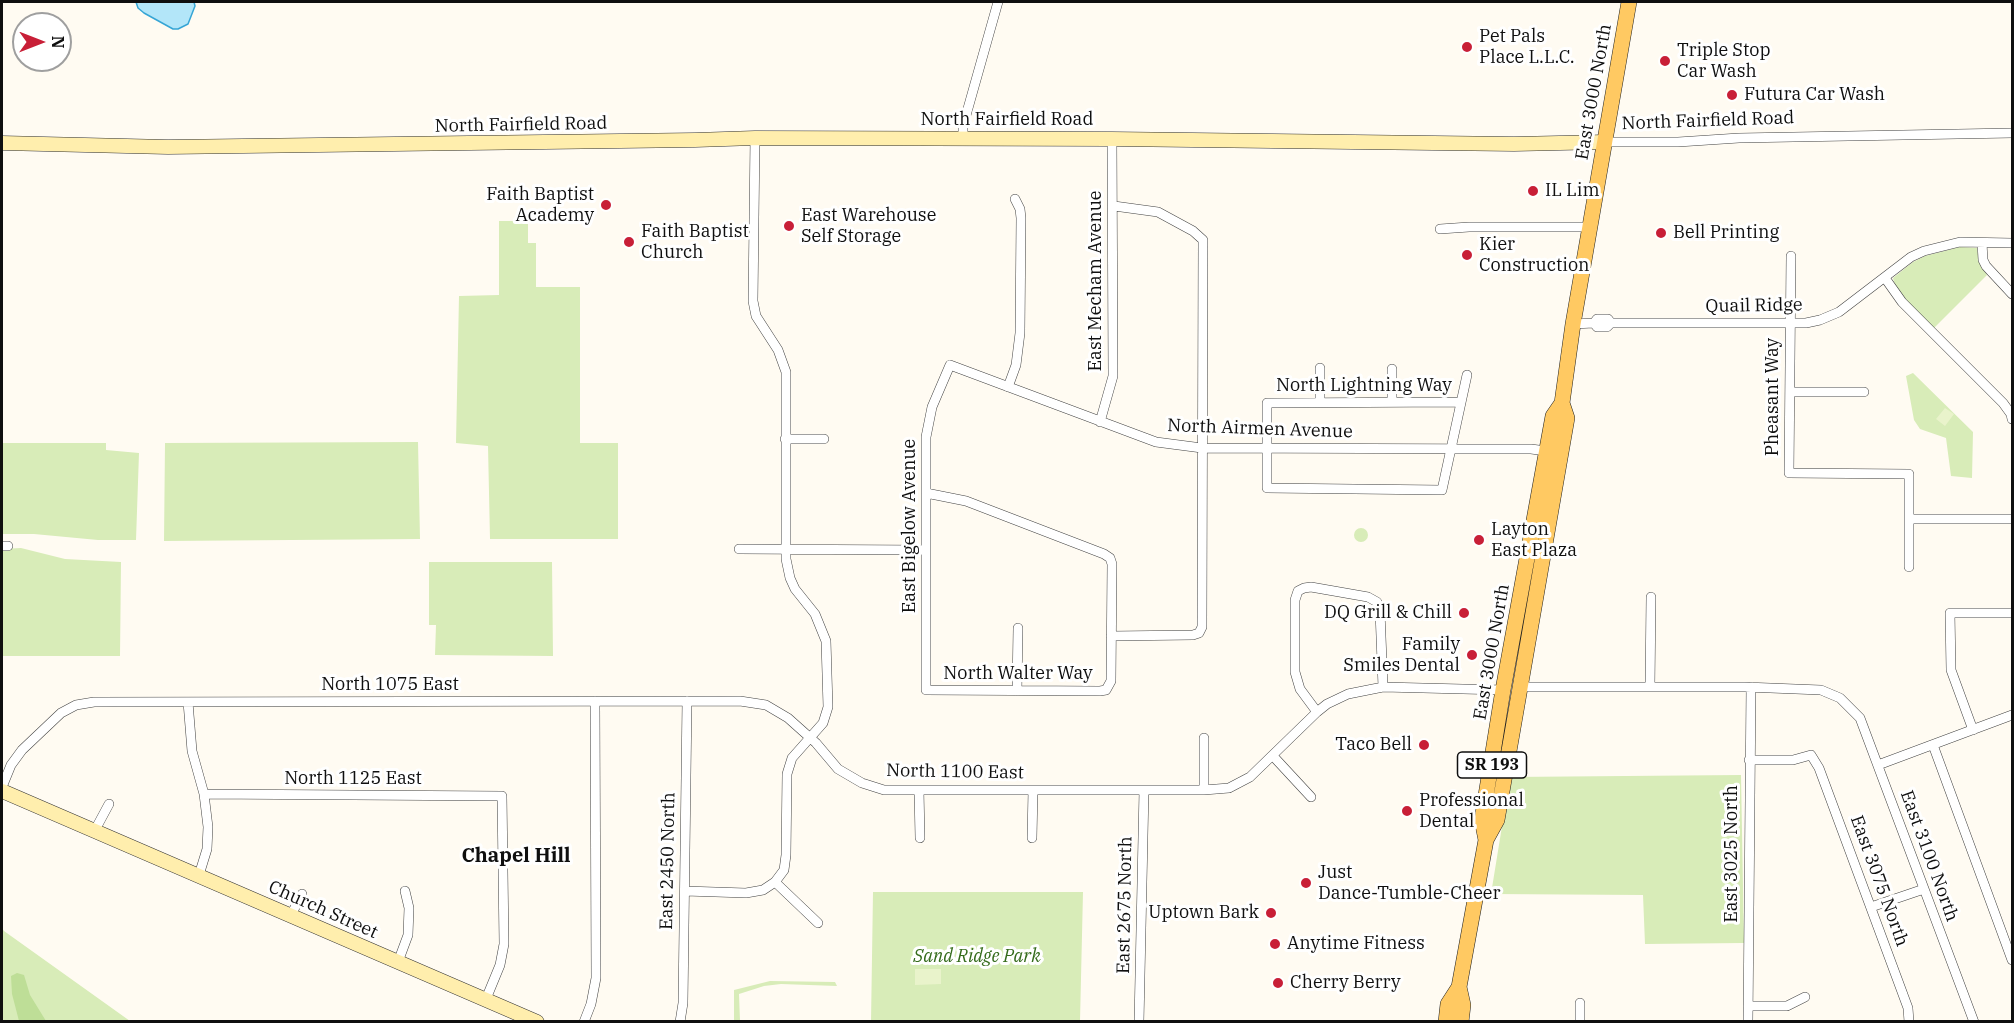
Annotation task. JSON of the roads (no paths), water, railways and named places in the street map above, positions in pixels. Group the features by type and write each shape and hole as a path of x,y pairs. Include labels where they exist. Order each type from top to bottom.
{"main road":[{"name":"East 3000 North","path":"1446,1022 1448,1004 1458,987 1489,835 1497,820 1567,418 1562,403 1573,324 1629,2"},
{"name":"North Fairfield Road","path":"2,143 149,147 755,138 1112,139 1514,144 1605,142"},
{"name":"East 3000 North","path":"1489,835 1482,820 1503,690 1553,416 1562,403"},
{"path":"1521,686 1516,680 1515,673 1533,561 1532,533"},
{"name":"Church Street","path":"2,789 537,1022"},
{"name":"East 3000 North","path":"1458,987 1463,1005 1461,1022"}],"street":[{"path":"963,138 963,126 998,2"},
{"name":"North Fairfield Road","path":"1605,142 2013,133"},
{"path":"685,891 746,892 763,890 776,882 784,870 786,855 787,774 792,758 823,723 828,707 826,641 815,614 795,589 790,578 785,550 786,372 784,361 756,316 753,301 755,138"},
{"name":"East Mecham Avenue","path":"1100,422 1113,376 1112,139"},
{"path":"1008,387 1016,365 1020,333 1021,218 1015,199"},
{"path":"926,493 966,501 1110,558 1112,564 1111,636 1199,633 1202,627 1203,240 1199,235 1158,212 1114,206"},
{"path":"1440,229 1590,227"},
{"path":"1982,243 1983,260 1986,266 2013,294"},
{"name":"Quail Ridge","path":"1573,324 1608,327 1611,323 1790,324 1820,320 1839,312 1911,257 1924,251 1951,244 2013,243"},
{"name":"Pheasant Way","path":"1791,256 1789,473 1909,474 1909,567"},
{"path":"1885,278 1902,302 2003,403 2013,419"},
{"name":"North Airmen Avenue","path":"950,365 1156,442 1202,448 1531,449 1546,452"},
{"name":"East Bigelow Avenue","path":"926,690 924,550 926,437 929,417 950,365"},
{"path":"1320,368 1320,402"},
{"path":"1392,369 1392,402"},
{"path":"1268,449 1267,488 1442,490 1467,375"},
{"path":"1790,392 1864,393"},
{"name":"North Lightning Way","path":"1268,449 1267,403 1461,402"},
{"path":"785,439 824,439"},
{"path":"1909,519 2013,519"},
{"path":"740,549 924,550"},
{"path":"1317,712 1300,689 1295,672 1295,600 1298,591 1311,587 1368,597 1377,602 1380,611 1383,687"},
{"path":"1650,687 1651,597"},
{"path":"1973,730 1951,670 1950,613 2013,613"},
{"path":"1017,690 1018,628"},
{"name":"North Walter Way","path":"926,690 1106,690 1110,686 1111,636"},
{"path":"1521,686 1751,687"},
{"name":"North 1100 East","path":"687,701 740,701 766,705 788,718 838,769 862,783 884,790 1204,790 1229,788 1250,777 1317,712 1327,704 1348,694 1383,687 1503,690"},
{"name":"East 3100 North","path":"1751,687 1821,690 1840,698 1860,718 1974,1022"},
{"name":"East 3025 North","path":"1748,1022 1751,687"},
{"path":"584,1022 591,1004 596,978 595,701"},
{"name":"North 1075 East","path":"2,789 11,765 22,750 61,713 76,705 94,702 687,701"},
{"name":"East 2450 North","path":"680,1022 683,1003 687,701"},
{"path":"189,702 192,751 204,794 208,827 207,849 199,875"},
{"path":"1878,765 2013,715"},
{"path":"1204,738 1204,790"},
{"path":"1933,745 2013,960"},
{"name":"East 3075 North","path":"1749,760 1793,760 1811,755 1819,768 1908,1008 1909,1022"},
{"path":"1273,756 1311,797"},
{"path":"919,790 920,838"},
{"path":"1032,838 1033,790"},
{"name":"East 2675 North","path":"1139,1022 1144,790"},
{"name":"North 1125 East","path":"204,794 502,796 504,944 500,965 486,999"},
{"path":"95,830 109,804"},
{"path":"776,882 818,923"},
{"path":"1871,907 1924,889"},
{"path":"398,962 408,935 409,908 405,891"},
{"path":"291,915 302,894"},
{"path":"1748,1006 1787,1006 1805,997"},
{"path":"1580,1003 1580,1022"}],"water":[{"path":"136,2 194,2 195,6 188,24 173,29 144,13 138,8"}],"place":[{"name":"Pet Pals Place L.L.C.","path":"1467,47"},
{"name":"Triple Stop Car Wash","path":"1665,61"},
{"name":"Futura Car Wash","path":"1732,95"},
{"name":"IL Lim","path":"1533,191"},
{"name":"Faith Baptist Academy","path":"606,205"},
{"name":"East Warehouse Self Storage","path":"789,226"},
{"name":"Bell Printing","path":"1661,233"},
{"name":"Faith Baptist Church","path":"629,242"},
{"name":"Kier Construction","path":"1467,255"},
{"name":"Layton East Plaza","path":"1479,540"},
{"name":"DQ Grill & Chill","path":"1464,613"},
{"name":"Family Smiles Dental","path":"1472,655"},
{"name":"Taco Bell","path":"1424,745"},
{"name":"Professional Dental","path":"1407,811"},
{"name":"Just Dance-Tumble-Cheer","path":"1306,883"},
{"name":"Uptown Bark","path":"1271,913"},
{"name":"Anytime Fitness","path":"1275,944"},
{"name":"Cherry Berry","path":"1278,983"}],"district":[{"name":"Chapel Hill","path":"516,856"}],"park label":[{"name":"Sand Ridge Park","path":"977,957"}]}
